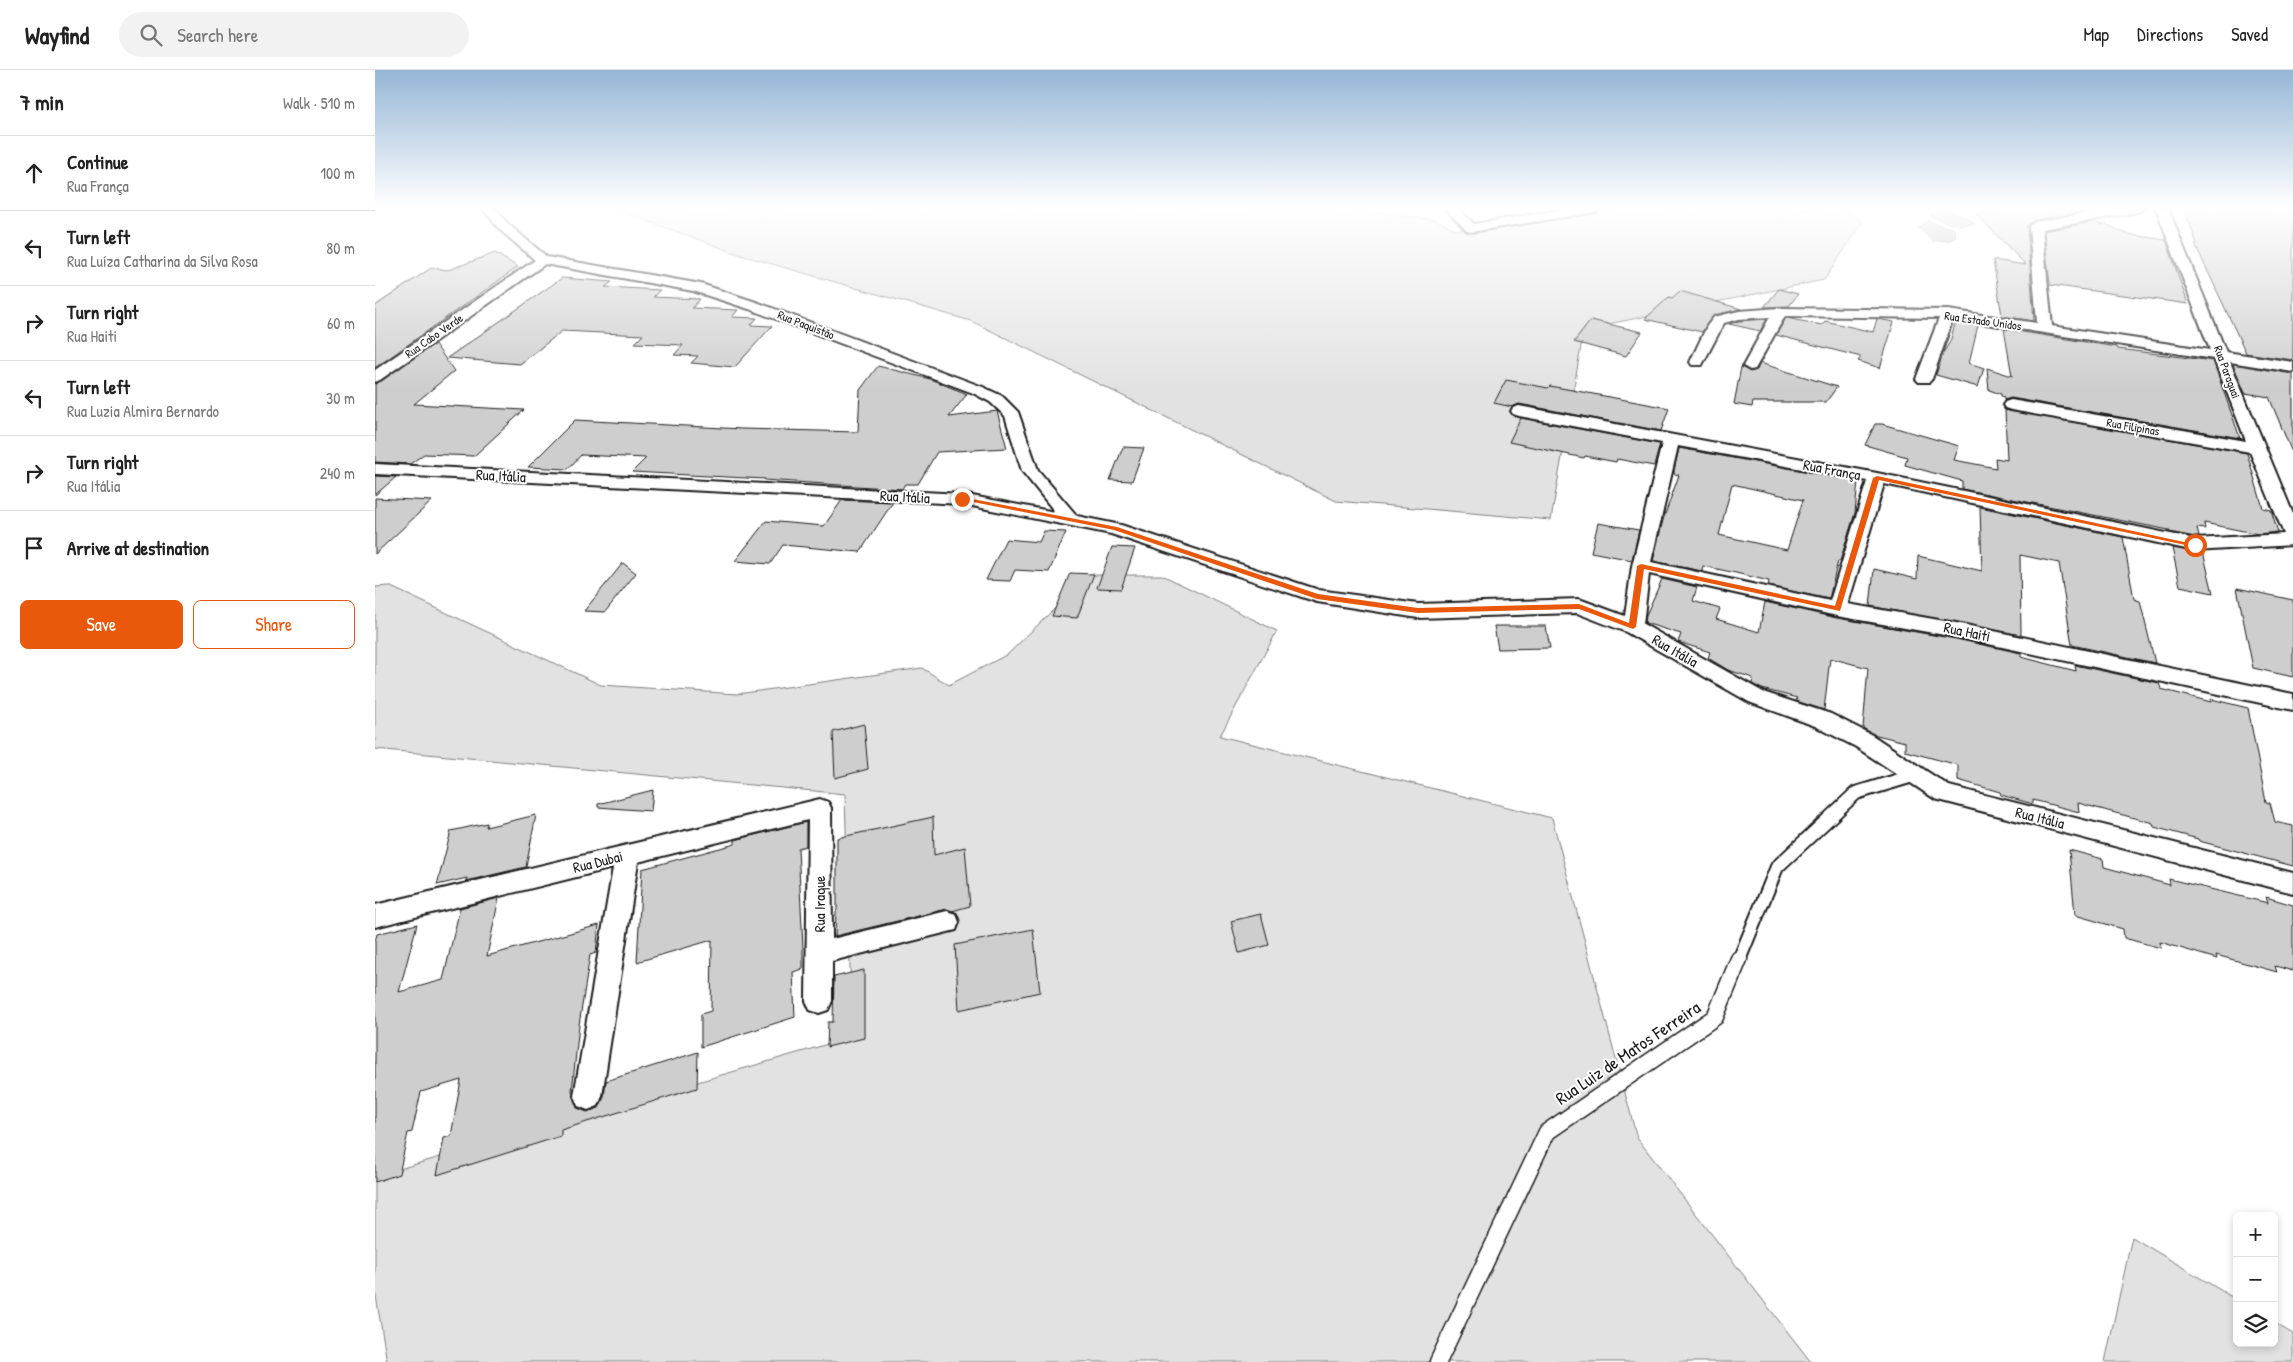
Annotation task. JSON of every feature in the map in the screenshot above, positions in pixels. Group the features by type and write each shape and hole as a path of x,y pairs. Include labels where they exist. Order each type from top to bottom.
{"street":[{"name":"Rua Cabo Verde","path":"375,377 531,268"},
{"name":"Rua Paquistão","path":"597,268 695,287 754,306 996,399 1012,415 1030,470 1070,519"},
{"path":"2039,268 2045,330"},
{"name":"Rua Paraguai","path":"2186,268 2222,357 2255,448 2293,535"},
{"path":"1750,366 1780,312"},
{"name":"Rua Estado Unidos","path":"1697,362 1714,326 1719,320 1739,315 1780,312 1948,314 2293,367"},
{"path":"1924,379 1948,314"},
{"name":"Rua Filipinas","path":"2011,405 2255,448"},
{"name":"Rua França","path":"1519,411 1877,478 2195,545 2293,539"},
{"path":"1633,627 1641,566 1671,439"},
{"name":"Rua Itália","path":"375,469 962,499 1115,528 1317,596 1418,611 1579,606 1633,627 1756,697 1823,720 1864,741 1943,792 2293,883"},
{"path":"1837,609 1877,478"},
{"name":"Rua Haiti","path":"1641,566 1837,609 1956,630 2293,702"},
{"name":"Rua Dubai","path":"375,916 820,808"},
{"name":"Rua Iraque","path":"819,1001 820,808"},
{"path":"588,1096 627,855"},
{"path":"820,953 947,922"}],"lane":[{"name":"Rua Luiz de Matos Ferreira","path":"1438,1362 1547,1132 1715,1017 1777,867 1856,793 1916,775"}],"shaded area":[{"path":"787,268 1832,268 1824,280 1584,329 1551,520 1336,501 971,321"},
{"path":"1089,575 1162,575 1277,631 1220,736 1552,818 1637,1138 1811,1362 387,1362 375,1290 375,1176 852,1037 845,794 375,749 375,587 389,586 601,685 737,694 922,668 949,685 1008,654"},
{"path":"2132,1237 2233,1298 2233,1347 2278,1347 2278,1325 2293,1334 2293,1362 2105,1362"}],"building":[{"path":"431,268 448,270 453,268 516,268 375,368 375,306"},
{"path":"1994,268 2030,268 2034,321 2002,316"},
{"path":"2048,268 2176,268 2188,304 2050,285"},
{"path":"2206,268 2293,268 2293,360 2246,353"},
{"path":"562,278 612,282 605,287 660,290 653,297 700,299 692,308 738,310 732,317 757,318 751,325 772,326 735,367 691,363 698,356 674,355 683,345 635,343 643,335 562,331 520,364 447,358"},
{"path":"1779,289 1798,294 1789,306 1764,307"},
{"path":"1680,291 1741,309 1714,315 1702,332 1645,319 1669,297 1672,298"},
{"path":"1786,318 1822,325 1825,321 1873,332 1877,319 1894,322 1880,368 1858,361 1861,357 1776,335"},
{"path":"1767,319 1760,331 1729,324 1739,321"},
{"path":"1591,320 1642,332 1626,356 1574,342"},
{"path":"1956,321 1978,325 1969,363 1984,368 1978,387 1936,375 1943,353 1950,342"},
{"path":"2004,329 2117,347 2118,349 2213,361 2240,438 2011,398 2004,400 2001,394 1989,390 1987,368 2012,376"},
{"path":"435,344 454,371 414,404 524,410 474,456 424,454 410,464 375,462 375,384"},
{"path":"1760,363 1837,387 1826,402 1753,402 1752,407 1734,404 1741,367 1750,372 1757,370"},
{"path":"2233,364 2293,374 2293,455 2269,397 2245,393"},
{"path":"878,366 930,379 967,394 949,417 997,411 1007,448 937,452 918,484 905,484 902,489 632,472 646,458 581,455 568,469 528,467 575,420 742,429 858,432 860,390"},
{"path":"1506,380 1548,388 1550,386 1669,408 1661,431 1519,404 1512,407 1494,403"},
{"path":"2005,410 2247,453 2263,508 2271,510 2278,532 2258,534 2204,523 2205,529 2197,528 2199,537 2195,537 2169,532 2169,530 1962,489 1962,481 1905,465 1907,457 1865,445 1875,424 1882,424 1959,446 1954,460 1996,468 1995,458 2007,460"},
{"path":"1521,418 1660,444 1654,466 1617,459 1616,462 1585,456 1584,458 1509,442"},
{"path":"1123,447 1144,448 1132,481 1110,480"},
{"path":"1679,448 1858,481 1855,513 1840,561 1838,561 1829,599 1768,586 1769,581 1736,573 1703,566 1702,571 1653,561 1663,520 1679,475 1674,474","holes":["1732,484 1803,500 1787,550 1719,535"]},
{"path":"375,476 396,477 375,495"},
{"path":"375,498 432,501 375,554"},
{"path":"842,500 893,502 860,552 783,545 770,564 735,561 766,521 824,526"},
{"path":"1980,507 2123,537 2134,599 2140,601 2155,663 2072,645 2059,563 2020,555 2021,635 1870,606 1874,569 1917,579 1918,556 1982,571"},
{"path":"1598,523 1639,530 1632,560 1591,552"},
{"path":"1044,531 1066,532 1049,572 1015,570 1010,581 986,580 1006,539 1039,542"},
{"path":"1112,547 1135,548 1121,589 1097,588"},
{"path":"2172,548 2203,552 2213,593 2180,586"},
{"path":"623,563 636,573 605,612 584,611"},
{"path":"1070,573 1094,574 1077,618 1052,616"},
{"path":"1662,579 1697,587 1693,601 1720,609 1716,619 1759,632 1765,602 1837,618 1956,639 2021,653 2021,657 2076,671 2075,665 2159,683 2161,689 2211,702 2211,699 2248,708 2266,802 2270,803 2275,822 2293,826 2293,866 2199,841 2198,839 2154,827 2153,823 2078,803 2079,812 2033,800 2033,804 1958,780 1958,765 1905,751 1905,742 1873,734 1863,728 1868,668 1830,658 1824,710 1796,701 1797,698 1762,689 1752,684 1753,678 1728,670 1708,658 1710,652 1678,642 1681,634 1645,623 1646,615"},
{"path":"2237,588 2293,600 2293,677 2253,668"},
{"path":"1494,626 1546,626 1550,648 1498,649"},
{"path":"864,724 868,769 835,778 833,732"},
{"path":"653,790 651,811 598,807 598,804"},
{"path":"536,815 526,867 466,881 467,878 437,885 451,831 487,823 486,827"},
{"path":"933,817 934,855 965,847 970,906 952,911 947,909 835,936 837,838"},
{"path":"806,822 806,846 798,848 803,969 793,972 795,1017 701,1047 701,1014 711,1011 712,940 637,962 642,869 735,844 735,840"},
{"path":"2069,850 2103,859 2104,867 2170,885 2169,879 2268,903 2266,897 2293,905 2293,971 2275,966 2277,972 2216,955 2217,959 2160,942 2161,948 2124,938 2123,929 2075,915"},
{"path":"499,898 487,956 599,925 596,953 590,955 579,1025 572,1091 577,1108 587,1112 599,1108 604,1097 606,1081 698,1052 697,1088 561,1130 561,1136 437,1175 444,1138 451,1136 461,1080 421,1092 412,1132 408,1133 399,1174 375,1182 375,941 377,934 417,924 399,992 443,980 460,908"},
{"path":"1261,914 1269,945 1239,953 1231,921"},
{"path":"1033,929 1040,992 959,1010 955,945"},
{"path":"864,970 864,1038 827,1047 828,1022 833,1022 834,977"}],"route":[{"path":"962,499 1115,528 1228,568 1317,596 1418,611 1579,606 1633,627 1641,566 1837,609 1877,478 2195,545"}]}
